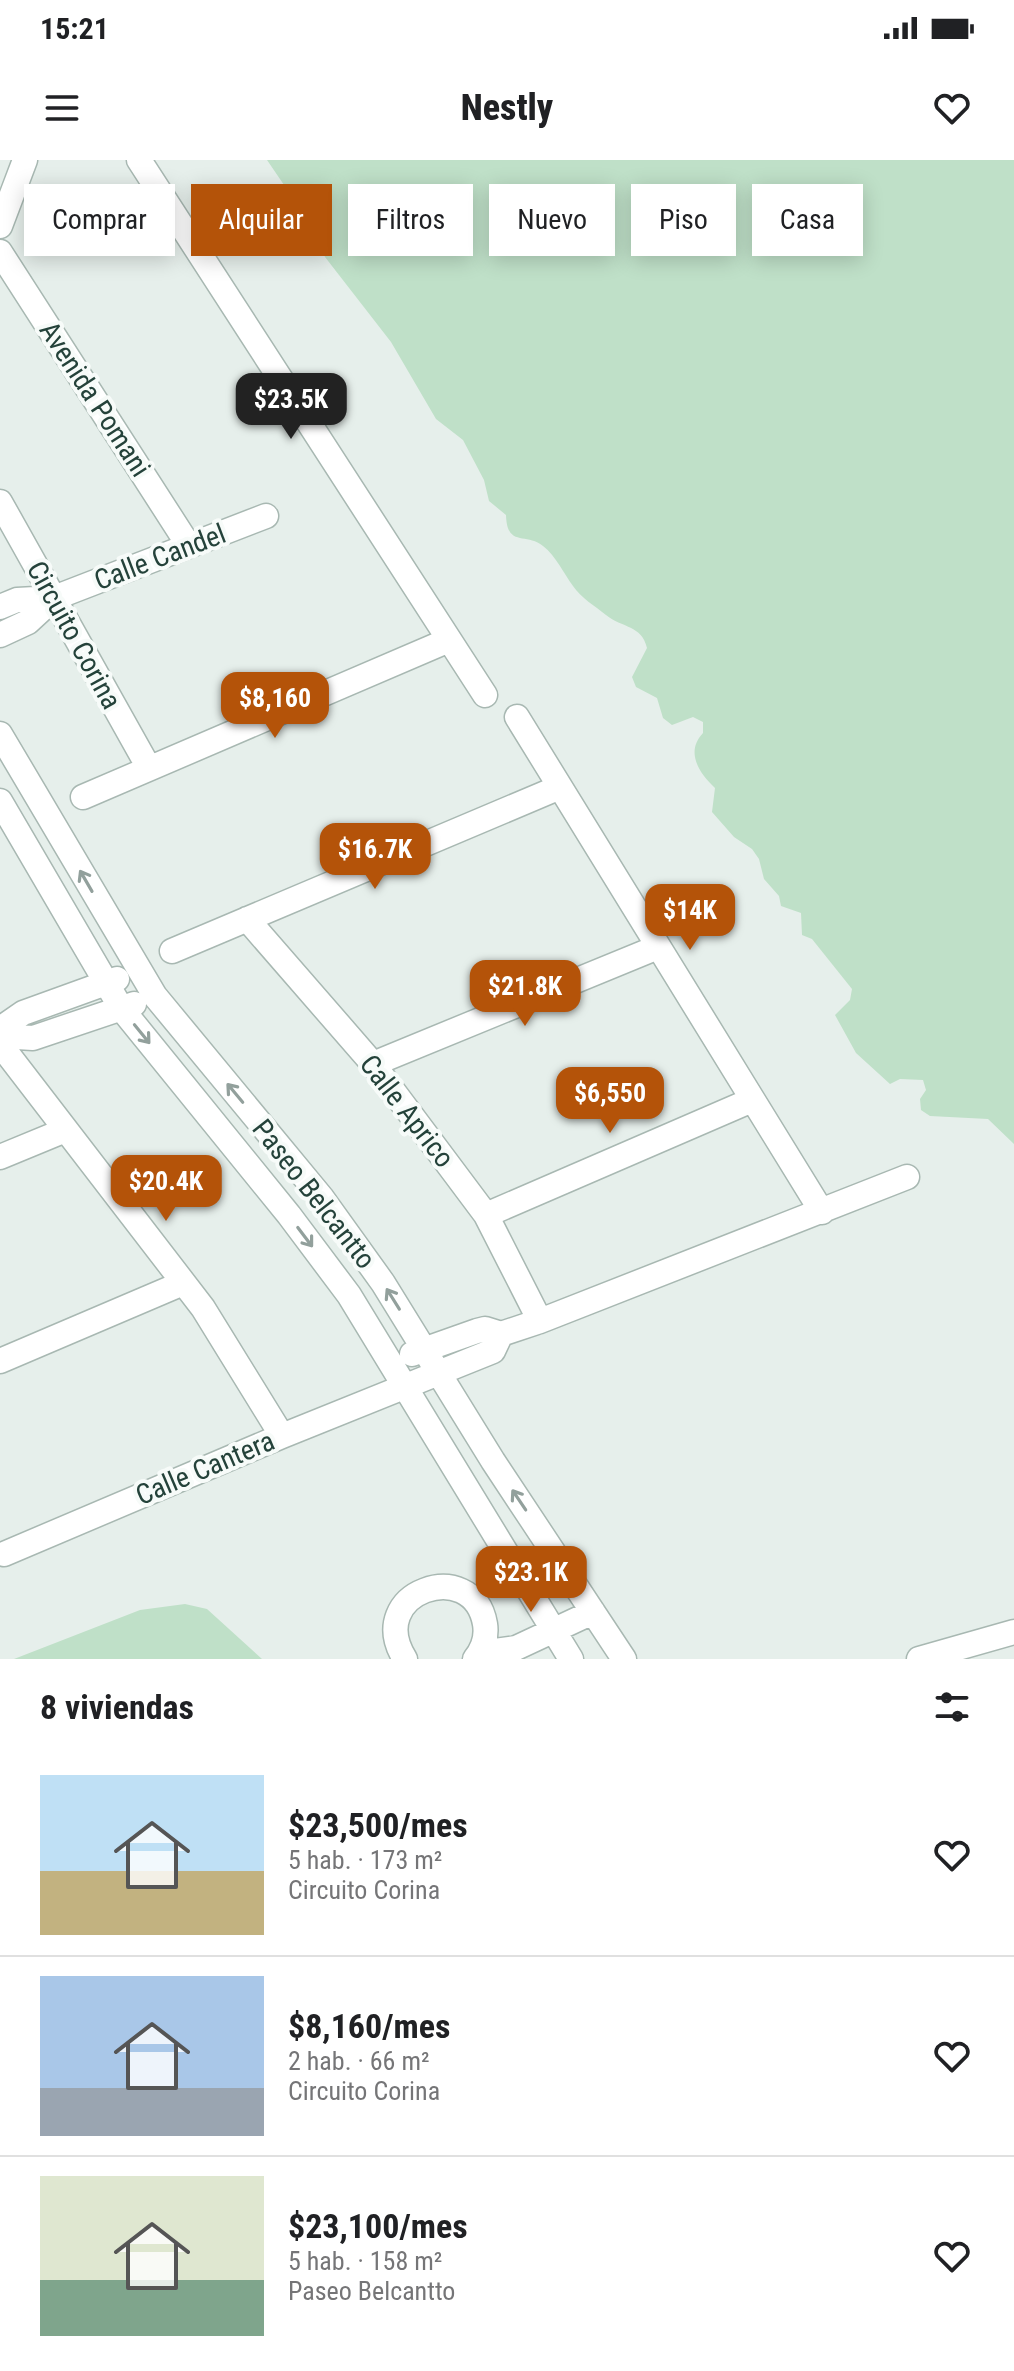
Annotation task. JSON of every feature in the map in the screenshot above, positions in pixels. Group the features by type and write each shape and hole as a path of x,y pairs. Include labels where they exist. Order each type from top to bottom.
{"street":[{"path":"0,226 25,160"},
{"path":"139,160 485,695"},
{"name":"Avenida Pomani","path":"0,252 189,546"},
{"name":"Circuito Corina","path":"0,502 149,768"},
{"name":"Calle Candel","path":"0,607 17,600 54,598 266,516"},
{"name":"Calle Candel","path":"0,635 38,615 54,598"},
{"path":"83,797 449,640"},
{"path":"517,717 822,1212"},
{"name":"Paseo Belcantto","path":"0,734 138,971 155,996 322,1198 383,1283 493,1461 624,1659"},
{"path":"172,951 560,787"},
{"name":"Paseo Belcantto","path":"0,801 121,1008 289,1215 349,1295 571,1659"},
{"name":"Calle Aprico","path":"247,919 373,1064 486,1215 540,1321"},
{"path":"373,1064 658,947"},
{"path":"0,1029 23,1013 138,971"},
{"path":"0,1036 33,1038 155,996"},
{"path":"0,1044 63,1131 183,1283 221,1336 282,1436"},
{"path":"486,1215 752,1100"},
{"path":"0,1157 63,1131"},
{"path":"391,1361 485,1329 501,1334 540,1321 907,1177"},
{"path":"0,1361 183,1283"},
{"path":"406,1384 493,1351 501,1334"},
{"name":"Calle Cantera","path":"4,1554 406,1384"},
{"path":"405,1659 398,1647 396,1621 409,1599 431,1587 456,1589 477,1604 486,1628 478,1656 516,1648 593,1612"},
{"path":"919,1659 1014,1632"}],"green space":[{"path":"267,160 1014,160 1014,1144 988,1119 930,1116 921,1110 920,1099 926,1090 923,1080 900,1079 890,1084 856,1053 835,1015 850,1000 852,989 812,939 802,935 801,913 781,906 779,896 764,879 759,859 752,849 734,837 712,812 715,788 699,769 695,755 703,733 703,722 693,717 672,725 663,718 657,698 636,687 632,677 647,648 641,635 584,598 543,546 510,532 506,515 489,501 484,480 463,440 436,419 391,342 325,257 332,256 332,184 283,184"},
{"path":"185,1604 207,1609 262,1659 14,1659 140,1610"}]}
